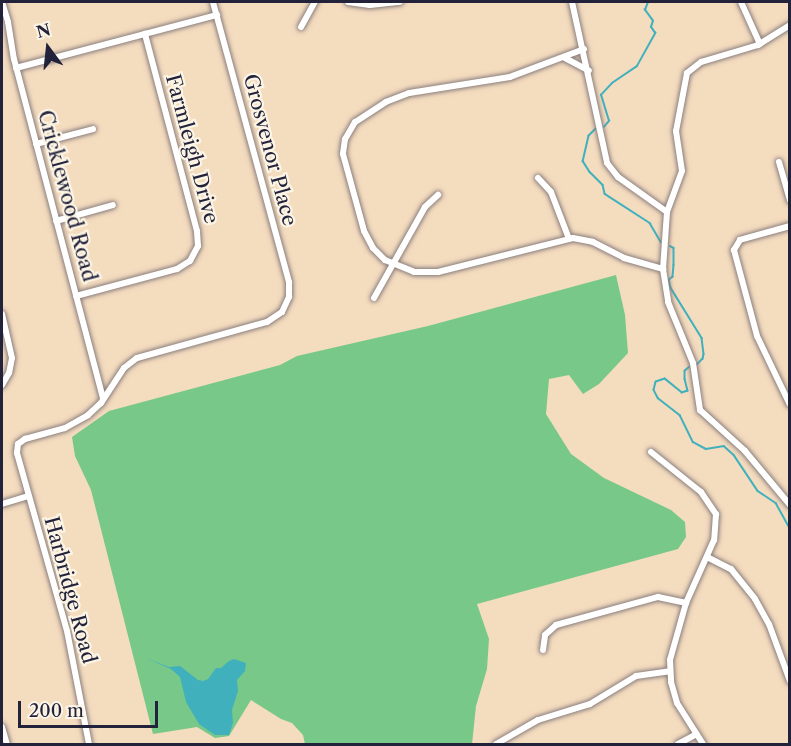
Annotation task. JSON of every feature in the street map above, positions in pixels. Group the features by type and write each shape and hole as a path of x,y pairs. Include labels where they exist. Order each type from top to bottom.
{"street":[{"name":"Cricklewood Road","path":"2,2 16,68 103,399"},
{"name":"Grosvenor Place","path":"103,399 124,368 137,358 267,322 275,318 285,307 290,294 289,282 213,2"},
{"path":"301,27 315,2"},
{"path":"348,2 370,5 400,2"},
{"path":"572,2 589,71 607,164 618,177 668,212"},
{"path":"741,2 760,44"},
{"path":"16,68 217,15"},
{"path":"789,25 760,44 701,62 687,73 676,131 682,171 668,212 663,269 669,307 693,363 700,410 743,449 789,505"},
{"name":"Farmleigh Drive","path":"76,296 177,269 190,261 198,246 197,231 145,34"},
{"path":"584,49 566,58 510,77 409,93 374,108 355,122 345,139 344,156 353,193 369,240 379,254 392,265 414,272 438,272 569,239 592,242 624,258 663,269"},
{"path":"566,58 589,71"},
{"path":"36,144 93,129"},
{"path":"779,162 789,200"},
{"path":"538,178 552,192 569,239"},
{"path":"374,298 425,207 438,195"},
{"path":"56,221 113,205"},
{"path":"789,226 744,238 736,243 734,255 756,332 789,405"},
{"path":"2,314 12,358 3,383"},
{"name":"Harbridge Road","path":"89,744 65,623 17,453 18,444 25,439 73,424 88,415 103,399"},
{"path":"651,452 698,489 714,508 716,531 686,603 672,644 670,671 677,703 703,744"},
{"path":"2,504 28,496"},
{"path":"707,557 730,569 752,594 769,624 789,681"},
{"path":"543,650 545,635 556,625 658,597 686,603"},
{"path":"496,744 538,720 590,704 636,676 670,671"},
{"path":"2,727 7,744"},
{"path":"678,744 697,734"}],"green space":[{"path":"616,275 625,315 628,353 599,384 583,394 569,375 549,379 546,414 571,454 604,478 671,510 685,522 686,537 678,549 477,604 489,639 487,669 476,706 472,744 305,744 303,735 292,723 281,719 251,700 229,736 215,738 197,727 153,734 91,490 75,456 72,437 109,411 280,365 297,356 428,326"}],"water":[{"path":"146,658 169,667 180,666 198,680 203,681 208,679 216,668 221,668 229,661 234,659 246,663 245,671 237,680 238,691 232,710 233,723 229,735 215,735 199,724 186,702 180,677 171,669"}],"waterway":[{"path":"604,127 609,121 601,95 612,83 637,66 655,33 651,27 653,21 645,10 648,2"},
{"path":"596,129 589,136 583,161 603,185 605,194 650,223 661,242"},
{"path":"670,246 674,248 673,277 669,280 671,288 702,338 704,354 703,359 697,365"},
{"path":"690,367 685,371 688,391 682,393 665,379 656,382 654,390 658,398 680,415 693,442 706,449 724,446 734,455 758,491 776,503 790,528"}]}
